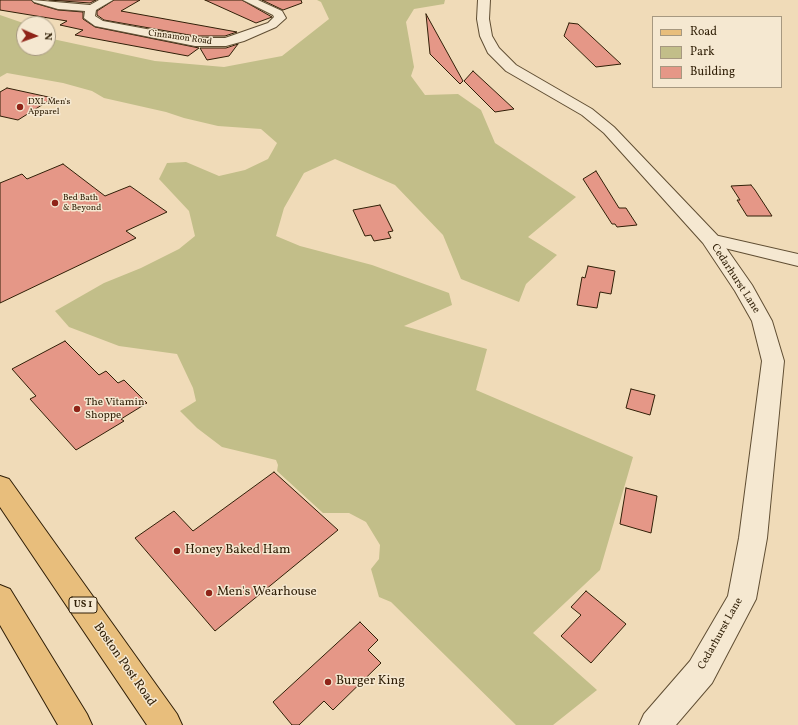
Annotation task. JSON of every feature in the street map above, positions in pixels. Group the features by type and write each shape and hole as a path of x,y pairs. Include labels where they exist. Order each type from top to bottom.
{"main road":[{"name":"Boston Post Road","path":"0,486 166,725"},
{"path":"0,598 76,725"}],"street":[{"path":"38,0 58,6 92,8 107,0"},
{"name":"Cinnamon Road","path":"92,8 89,13 90,18 104,25 195,42 216,43 240,38 272,25 280,18 281,15 278,12 249,0"},
{"name":"Cedarhurst Lane","path":"484,0 486,36 493,50 511,68 587,112 609,130 710,239 745,290 762,321 773,361 753,538 742,599 701,672 655,725"},
{"path":"710,239 798,260"}],"green space":[{"path":"317,0 445,0 444,4 414,9 406,22 414,67 411,76 425,95 458,94 481,110 495,143 576,197 528,237 557,255 526,284 519,302 461,279 443,235 395,185 335,159 304,173 284,208 276,236 300,246 372,265 449,293 452,305 404,326 487,349 476,390 633,457 600,570 533,633 597,690 553,725 516,725 391,602 379,597 371,569 379,559 380,545 366,522 349,513 323,513 277,471 278,465 276,460 222,447 197,428 180,411 196,401 193,388 177,354 119,346 69,327 55,311 104,283 141,268 179,249 195,236 189,211 159,179 167,163 186,162 219,176 245,170 268,159 277,143 261,129 218,126 104,98 92,91 63,83 7,73 0,77 0,15 16,21 16,56 56,56 56,40 155,61 224,67 282,56 329,19 321,2"}],"building":[{"path":"0,0 31,0 34,3 58,10 83,12 83,19 95,27 199,48 188,56 75,35 83,30 60,25 67,21 56,19 56,16 37,16 0,10"},
{"path":"49,0 96,0 90,3"},
{"path":"114,0 140,0 121,11 237,32 225,36 195,36 104,20 97,15 97,11"},
{"path":"205,0 242,0 272,17 256,23"},
{"path":"262,0 301,0 302,3 283,10"},
{"path":"426,14 463,81 460,84 430,54"},
{"path":"569,23 578,24 621,64 596,67 564,36"},
{"path":"238,44 229,56 207,60 200,48 226,48"},
{"path":"473,71 514,109 495,112 464,81"},
{"name":"DXL Men's Apparel","path":"7,88 53,98 18,120 0,116 0,92"},
{"path":"63,164 105,196 130,186 167,212 126,231 136,238 0,303 0,183 22,174 27,179"},
{"path":"596,171 619,208 626,208 637,225 617,227 615,224 612,224 583,179"},
{"path":"751,185 772,216 747,216 737,200 740,200 731,186"},
{"path":"380,205 393,231 388,232 391,238 374,241 371,235 365,236 353,210"},
{"path":"588,266 615,271 611,294 600,292 597,308 577,305 582,277 585,278"},
{"path":"65,341 99,375 106,371 118,383 124,380 147,403 121,419 124,421 76,450 30,399 36,396 12,369"},
{"path":"631,389 655,395 650,415 626,408"},
{"path":"274,472 338,530 215,631 135,538 174,511 193,531"},
{"path":"626,488 657,496 651,533 620,524"},
{"path":"586,591 626,624 591,663 561,636 581,615 571,607"},
{"name":"Burger King","path":"360,622 378,640 368,650 381,663 333,710 324,701 299,725 292,725 273,702"}],"place":[{"name":"DXL Men's Apparel","path":"20,107"},
{"name":"Bed Bath & Beyond","path":"55,203"},
{"name":"The Vitamin Shoppe","path":"77,409"},
{"name":"Honey Baked Ham","path":"177,551"},
{"name":"Men's Wearhouse","path":"209,593"},
{"name":"Burger King","path":"328,682"}]}
